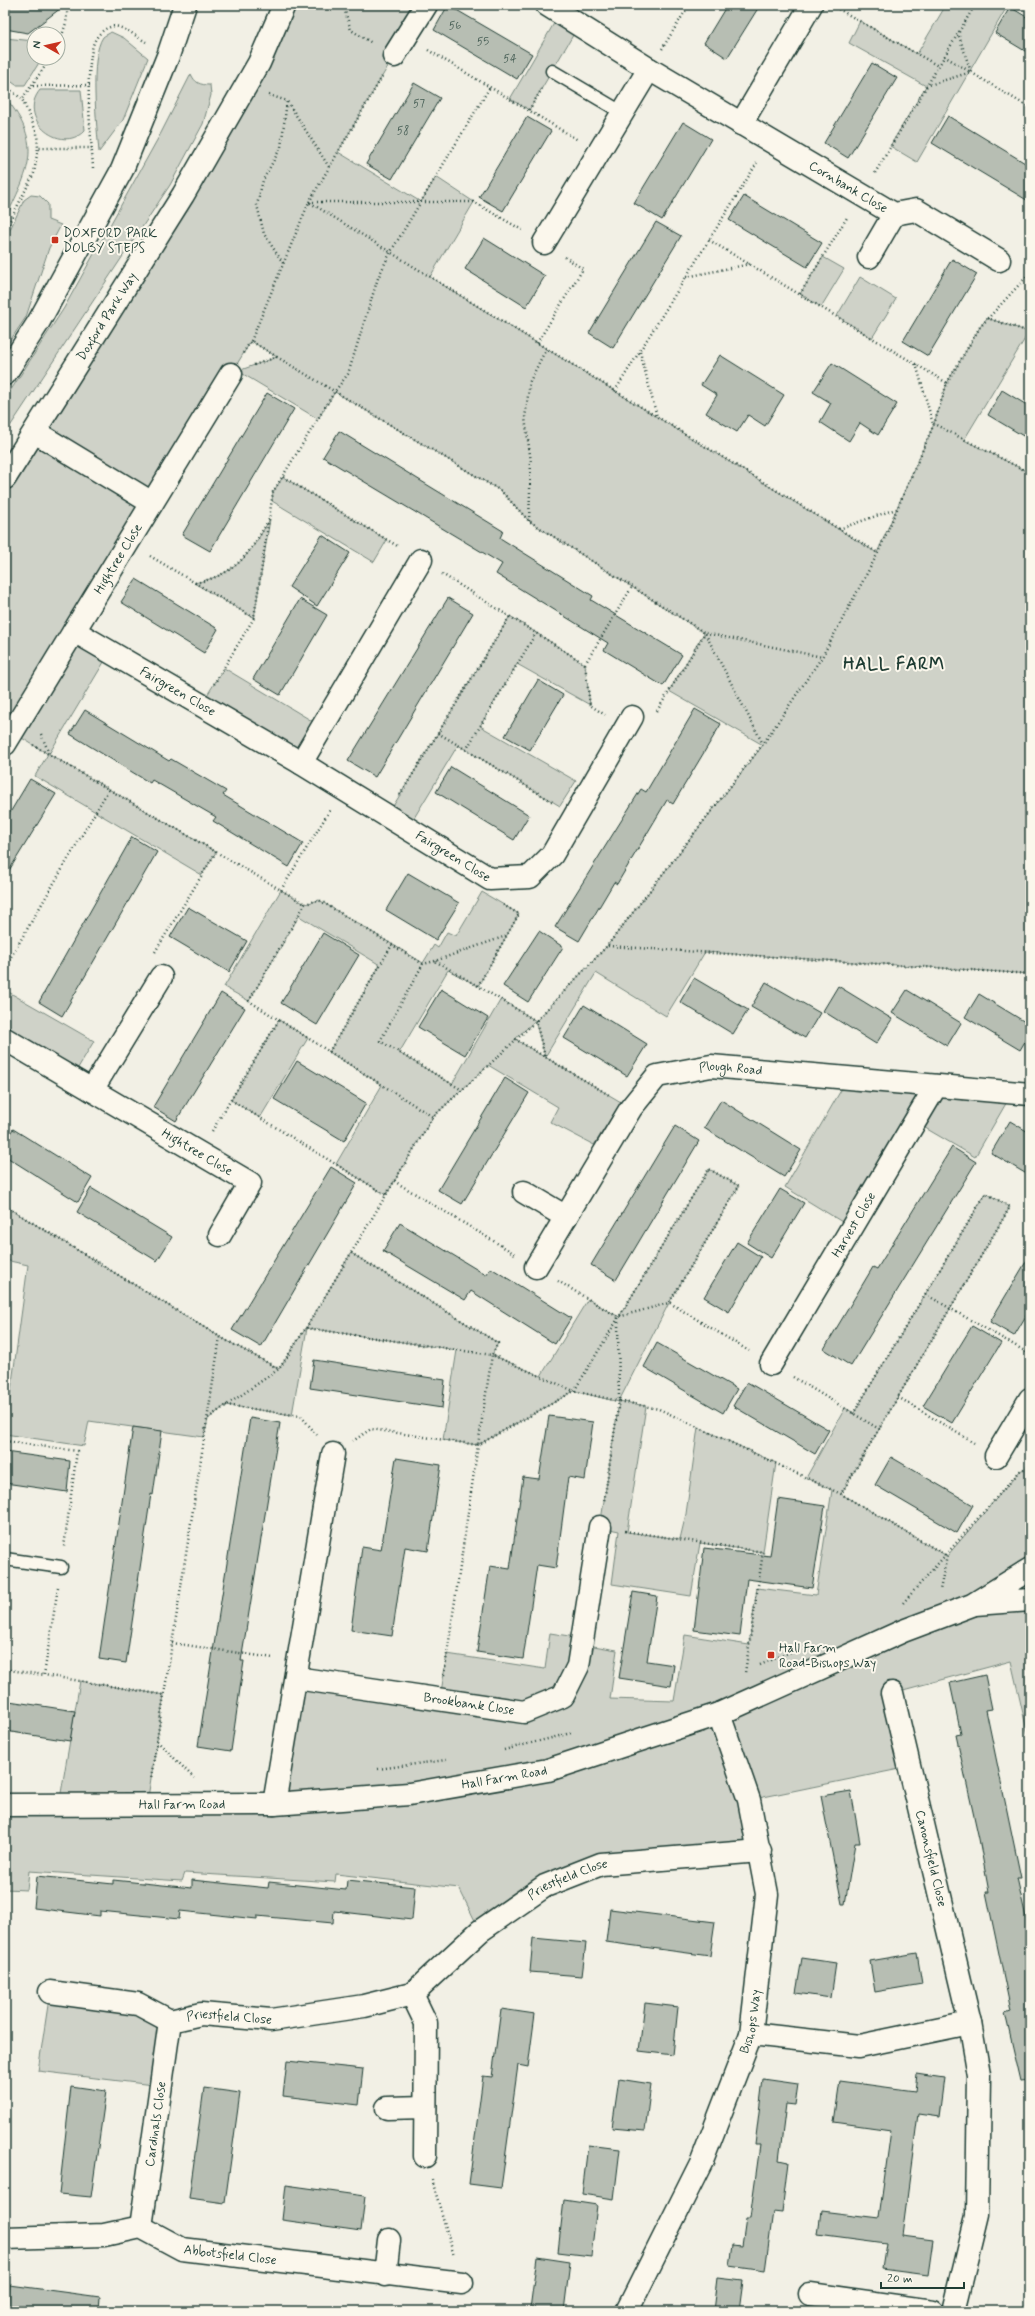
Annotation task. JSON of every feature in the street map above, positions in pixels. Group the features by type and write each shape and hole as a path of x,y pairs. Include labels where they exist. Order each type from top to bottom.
{"street":[{"path":"5,374 38,323 122,170 168,56 185,5"},
{"name":"Doxford Park Way","path":"5,478 183,195 258,63 284,5"},
{"path":"394,56 426,5"},
{"name":"Cornbank Close","path":"548,5 649,70 861,196 894,214 916,210 999,260"},
{"path":"741,124 811,5"},
{"path":"544,243 649,70"},
{"path":"869,257 894,214"},
{"name":"Hightree Close","path":"8,738 231,374"},
{"path":"35,432 152,503"},
{"path":"301,763 421,560"},
{"name":"Fairgreen Close","path":"74,631 343,788 490,879 530,877 552,855 576,816 629,722"},
{"path":"92,1090 161,977"},
{"name":"Hightree Close","path":"5,1039 250,1183 220,1235"},
{"name":"Plough Road","path":"536,1267 631,1108 657,1076 711,1066 1030,1094"},
{"name":"Harvest Close","path":"771,1364 936,1086"},
{"path":"524,1192 566,1217"},
{"path":"996,1456 1030,1399"},
{"path":"274,1804 333,1454"},
{"name":"Brookbank Close","path":"297,1670 440,1699 524,1712 563,1696 578,1666 600,1527"},
{"name":"Hall Farm Road","path":"5,1805 274,1804 409,1794 548,1770 719,1714 934,1618 972,1604 1030,1569"},
{"name":"Hall Farm Road","path":"972,1604 1030,1600"},
{"name":"Canonsfield Close","path":"892,1693 970,2023 979,2075 977,2216 954,2311"},
{"name":"Bishops Way","path":"627,2311 702,2161 751,2034 767,1894 760,1851 749,1800 719,1714"},
{"name":"Priestfield Close","path":"50,1992 138,2004 170,2020 201,2014 271,2020 364,2006 412,1994 480,1931 552,1884 601,1864 760,1851"},
{"path":"412,1994 426,2023 425,2156"},
{"name":"Cardinals Close","path":"141,2226 170,2020"},
{"path":"751,2034 859,2046 970,2023"},
{"path":"387,2108 426,2107"},
{"path":"5,2238 104,2235 141,2226"},
{"name":"Abbotsfield Close","path":"141,2226 182,2250 462,2283"},
{"path":"385,2275 389,2240"},
{"path":"810,2294 932,2311"}],"lane":[{"path":"552,71 623,113"},
{"path":"5,1559 61,1567"}],"path":[{"path":"65,26 68,5"},
{"path":"231,374 251,341 308,202 394,56 352,30 343,5"},
{"path":"649,70 689,5"},
{"path":"831,5 938,66"},
{"path":"800,294 861,196 975,5"},
{"path":"93,172 90,85 92,50 102,31 111,26 120,28 168,56"},
{"path":"958,33 970,72"},
{"path":"406,37 599,153"},
{"path":"944,56 1030,108"},
{"path":"22,100 46,66"},
{"path":"926,86 970,72"},
{"path":"33,86 90,85"},
{"path":"5,86 22,100 37,133 38,148 34,173 5,231"},
{"path":"201,705 254,618 273,492 335,391 348,374 378,278 390,253 490,87"},
{"path":"283,263 264,234 257,205 263,180 281,147 287,101 329,167"},
{"path":"615,392 770,141"},
{"path":"38,148 92,148"},
{"path":"308,202 474,202 544,243 582,268 537,343"},
{"path":"308,202 878,553"},
{"path":"710,240 947,383"},
{"path":"686,277 750,264"},
{"path":"208,1419 279,1369 306,1328 433,1117 536,1021 607,946 763,744 822,657 878,553 934,424 947,383 980,327 1030,273"},
{"path":"987,318 1030,332"},
{"path":"251,341 501,491 529,522 705,633 822,657"},
{"path":"529,522 531,462 525,418 530,381 546,349"},
{"path":"640,351 657,417"},
{"path":"231,374 277,357"},
{"path":"916,364 934,424 1030,473"},
{"path":"282,477 421,560 585,664"},
{"path":"838,529 897,509"},
{"path":"194,583 215,579 231,570 252,550 270,519"},
{"path":"128,543 254,618"},
{"path":"632,587 585,664 590,705 629,722 655,714 705,633"},
{"path":"387,816 510,616"},
{"path":"466,750 536,633"},
{"path":"705,633 763,744"},
{"path":"438,733 576,816"},
{"path":"8,738 109,789 305,904"},
{"path":"281,890 343,788"},
{"path":"5,968 109,789"},
{"path":"161,977 154,952 216,852"},
{"path":"478,986 519,914 482,892 490,879"},
{"path":"433,1117 249,1001 305,904 319,900 423,964 507,936"},
{"path":"329,1052 392,945"},
{"path":"607,946 1030,974"},
{"path":"435,961 536,1021 545,1057"},
{"path":"423,964 380,1041 462,1090"},
{"path":"199,1153 279,1020"},
{"path":"515,1039 631,1108"},
{"path":"231,1100 386,1195"},
{"path":"226,1405 301,1416 333,1454 371,1430 478,1444 574,1391 618,1317 709,1169 739,1186 669,1303 618,1317 394,1181"},
{"path":"841,1494 1010,1207 986,1193 854,1414"},
{"path":"5,1206 220,1337 279,1369"},
{"path":"351,1253 498,1344 492,1355 440,1699"},
{"path":"926,1294 1030,1354"},
{"path":"669,1303 879,1429"},
{"path":"618,1317 619,1402 600,1527 762,1552 745,1673"},
{"path":"306,1328 492,1355 574,1391 619,1402 659,1409 841,1494 947,1556"},
{"path":"147,1805 220,1337"},
{"path":"898,1397 1020,1471"},
{"path":"5,1441 77,1451 44,1675"},
{"path":"934,1618 947,1556 1020,1471 1030,1466"},
{"path":"172,1643 297,1670"},
{"path":"5,1697 9,1670 164,1695"},
{"path":"157,1741 195,1780"},
{"path":"425,2156 462,2283"}],"shaded area":[{"path":"284,5 426,5 394,56 338,152 421,202 436,177 474,202 430,277 877,553 934,424 947,383 980,327 987,318 1029,332 964,440 1030,473 1030,974 705,952 666,1016 596,973 545,1057 621,1102 594,1145 550,1122 558,1107 488,1065 433,1117 386,1195 336,1164 382,1085 329,1052 380,965 299,916 249,1001 224,987 281,890 305,904 319,900 423,963 434,945 438,948 447,932 456,936 482,892 519,914 478,986 448,970 399,1053 452,1084 501,999 536,1021 607,946 763,745 669,691 704,633 529,521 501,491 335,392 318,419 238,371 277,357 251,341 75,631 110,652 49,754 216,852 202,875 35,776 48,754 12,732 5,744 5,478","holes":["535,1021 545,1056 544,1057 515,1039"]},
{"path":"946,5 1008,5 917,162 890,146 926,86 849,43 860,21 917,54"},
{"path":"560,13 579,25 529,110 510,99"},
{"path":"111,32 124,38 148,58 123,120 99,152 95,93 96,60 103,37"},
{"path":"5,38 26,40 26,66 37,66 25,85 16,85 5,77"},
{"path":"191,74 194,80 198,83 210,85 211,95 203,124 170,185 5,434 5,399 64,308 161,133"},
{"path":"40,90 81,90 85,130 75,137 65,139 54,136 45,131 38,122 34,112 34,101"},
{"path":"5,97 17,114 25,130 29,144 29,158 26,172 5,220"},
{"path":"31,195 40,196 48,204 48,220 61,225 49,248 26,317 5,348 5,240 24,200"},
{"path":"823,257 844,269 821,307 800,294"},
{"path":"860,277 896,299 872,338 837,316"},
{"path":"283,477 387,540 374,562 272,501 273,492"},
{"path":"270,519 254,618 194,583 221,574 241,561 255,543"},
{"path":"510,616 585,664 590,705 517,664 480,726 576,781 560,806 458,745 408,828 387,816"},
{"path":"224,668 322,727 301,763 201,705"},
{"path":"5,990 94,1041 72,1078 5,1039"},
{"path":"279,1020 308,1038 260,1118 231,1100"},
{"path":"848,1078 1012,1093 975,1157 915,1122 852,1228 785,1187"},
{"path":"709,1169 739,1186 669,1303 619,1401 646,1406 627,1532 680,1539 686,1514 698,1427 776,1463 763,1552 700,1543 691,1596 612,1584 619,1531 600,1527 619,1402 574,1391 478,1445 443,1440 457,1350 307,1328 292,1415 226,1405 208,1419 204,1437 89,1421 84,1446 5,1434 28,1265 5,1260 5,1206 220,1337 279,1369 306,1328 351,1253 498,1343 492,1355 541,1376 588,1299 619,1317"},
{"path":"986,1193 1010,1207 841,1494 947,1556 1020,1471 1030,1466 1030,1568 973,1604 1030,1603 1030,1744 1011,1661 892,1693 909,1767 749,1800 760,1851 601,1864 480,1931 459,1888 336,1874 335,1882 185,1873 182,1881 29,1871 27,1890 5,1889 5,1805 59,1805 80,1681 164,1695 147,1804 274,1804 296,1678 440,1699 447,1654 545,1669 550,1633 582,1638 582,1644 617,1650 610,1699 674,1701 685,1635 749,1645 757,1588 816,1595 832,1490 806,1478 845,1408 854,1413"},
{"path":"50,1992 170,2021 161,2086 38,2071"}],"building":[{"path":"5,5 65,5 37,26 26,26 26,33 5,29"},
{"path":"448,5 532,54 517,79 434,30"},
{"path":"727,5 760,5 727,58 704,43"},
{"path":"1010,7 1030,19 1030,54 995,33"},
{"path":"872,63 897,78 848,158 824,143"},
{"path":"414,83 440,98 392,179 366,164"},
{"path":"948,116 1030,166 1030,202 932,143"},
{"path":"527,117 551,131 503,211 479,197"},
{"path":"683,122 711,139 662,220 634,203"},
{"path":"744,196 822,243 807,267 729,220"},
{"path":"656,222 681,236 613,348 589,333"},
{"path":"484,238 545,276 526,307 465,269"},
{"path":"952,259 977,274 928,356 903,341"},
{"path":"720,355 784,395 765,426 748,415 737,432 706,413 717,395 701,385"},
{"path":"832,363 897,404 878,435 860,423 849,441 820,422 831,403 813,392"},
{"path":"1002,390 1030,407 1030,440 988,415"},
{"path":"267,393 294,409 210,551 182,535"},
{"path":"339,431 503,531 500,538 593,596 591,600 682,655 663,686 604,650 608,643 496,574 502,564 323,457"},
{"path":"322,535 350,553 317,606 289,587"},
{"path":"136,579 218,629 204,653 121,602"},
{"path":"448,598 473,613 375,777 348,761"},
{"path":"300,599 327,615 280,695 253,679"},
{"path":"538,680 563,695 530,750 505,736"},
{"path":"695,709 721,724 673,804 667,800 617,884 614,882 579,941 555,927 641,789 646,792"},
{"path":"85,710 169,761 171,759 226,791 223,795 303,843 289,867 213,821 216,817 152,780 150,783 70,734"},
{"path":"451,767 529,815 514,840 436,792"},
{"path":"30,779 56,794 5,877 5,821"},
{"path":"132,837 157,852 62,1016 39,1002"},
{"path":"408,873 459,903 436,940 386,910"},
{"path":"188,907 247,941 229,972 170,937"},
{"path":"539,931 563,947 528,1002 503,986"},
{"path":"323,933 359,955 317,1025 281,1003"},
{"path":"694,978 748,1010 733,1034 680,1002"},
{"path":"766,982 820,1013 805,1038 751,1007"},
{"path":"838,986 892,1019 876,1044 823,1011"},
{"path":"441,989 488,1018 465,1055 418,1027"},
{"path":"907,990 961,1023 947,1046 892,1013"},
{"path":"221,993 245,1008 176,1121 153,1107"},
{"path":"979,994 1030,1025 1030,1033 1020,1050 965,1017"},
{"path":"584,1005 647,1044 627,1076 564,1038"},
{"path":"297,1061 366,1103 344,1141 274,1099"},
{"path":"505,1078 529,1093 462,1204 438,1190"},
{"path":"721,1100 801,1150 784,1177 704,1128"},
{"path":"1010,1121 1030,1133 1030,1176 991,1153"},
{"path":"675,1126 699,1141 616,1280 591,1265"},
{"path":"13,1129 92,1178 78,1202 5,1156 5,1141"},
{"path":"952,1147 976,1162 851,1366 824,1349 873,1267 877,1269"},
{"path":"331,1167 357,1183 261,1347 232,1330"},
{"path":"91,1188 172,1237 157,1261 77,1212"},
{"path":"780,1189 804,1203 771,1258 747,1243"},
{"path":"400,1223 486,1275 491,1268 571,1318 555,1344 471,1291 465,1300 383,1251"},
{"path":"737,1242 761,1257 729,1312 704,1297"},
{"path":"1030,1255 1030,1309 1014,1336 990,1322"},
{"path":"972,1326 1001,1343 952,1423 923,1406"},
{"path":"657,1343 737,1389 723,1413 644,1367"},
{"path":"314,1360 445,1380 442,1408 310,1388"},
{"path":"747,1382 829,1430 815,1454 733,1406"},
{"path":"549,1416 593,1422 585,1480 568,1477 556,1568 537,1565 523,1659 477,1652 490,1566 510,1569 523,1477 539,1479"},
{"path":"250,1418 280,1423 241,1661 244,1661 231,1751 198,1746"},
{"path":"133,1427 162,1431 153,1495 151,1494 126,1663 99,1659"},
{"path":"5,1452 70,1461 67,1492 5,1483"},
{"path":"891,1457 973,1505 957,1533 875,1485"},
{"path":"396,1458 441,1465 428,1551 405,1547 392,1636 351,1630 362,1547 381,1550"},
{"path":"778,1499 825,1506 812,1588 747,1579 740,1636 694,1630 704,1548 770,1556"},
{"path":"633,1592 657,1596 647,1661 674,1665 671,1686 619,1678"},
{"path":"985,1675 992,1709 986,1710 1021,1878 1017,1878 1030,1935 1030,2081 1021,2082 1005,2013 1011,2011 986,1892 989,1892 979,1839 956,1735 961,1734 950,1683"},
{"path":"9,1701 75,1711 70,1741 5,1731"},
{"path":"851,1791 860,1843 855,1843 845,1904 842,1904 821,1796"},
{"path":"37,1876 113,1884 113,1880 192,1888 192,1880 268,1888 269,1882 346,1890 347,1880 415,1887 412,1920 334,1911 333,1923 257,1916 257,1919 180,1911 179,1919 100,1911 100,1916 34,1908"},
{"path":"610,1909 715,1922 710,1956 606,1942"},
{"path":"533,1938 586,1943 582,1976 530,1972"},
{"path":"917,1953 922,1984 875,1992 870,1961"},
{"path":"802,1958 836,1963 831,1998 796,1993"},
{"path":"645,2003 678,2007 673,2055 639,2051"},
{"path":"501,2009 535,2014 528,2067 518,2065 501,2188 469,2184 483,2076 492,2077"},
{"path":"287,2061 363,2069 359,2105 283,2096"},
{"path":"917,2074 944,2078 939,2117 918,2114 902,2236 933,2240 928,2275 882,2269 886,2243 818,2234 821,2211 879,2218 891,2130 834,2122 840,2081 915,2091"},
{"path":"619,2079 651,2084 645,2131 612,2128"},
{"path":"763,2079 798,2084 795,2105 786,2104 779,2160 788,2162 782,2212 773,2211 765,2271 730,2266 733,2245 742,2246 746,2218 750,2218 760,2145 755,2145"},
{"path":"71,2086 106,2091 91,2197 59,2194"},
{"path":"204,2088 240,2093 225,2203 189,2198"},
{"path":"588,2145 620,2149 614,2199 582,2194"},
{"path":"286,2185 365,2196 361,2231 282,2220"},
{"path":"564,2200 597,2205 591,2256 558,2252"},
{"path":"537,2257 570,2262 564,2311 530,2309"},
{"path":"717,2278 743,2281 739,2311 713,2311"},
{"path":"10,2285 100,2297 99,2311 7,2311"}],"place":[{"name":"DOXFORD PARK DOLBY STEPS","path":"55,240"},
{"name":"Hall Farm Road-Bishops Way","path":"771,1655"}],"district":[{"name":"HALL FARM","path":"894,664"}]}
